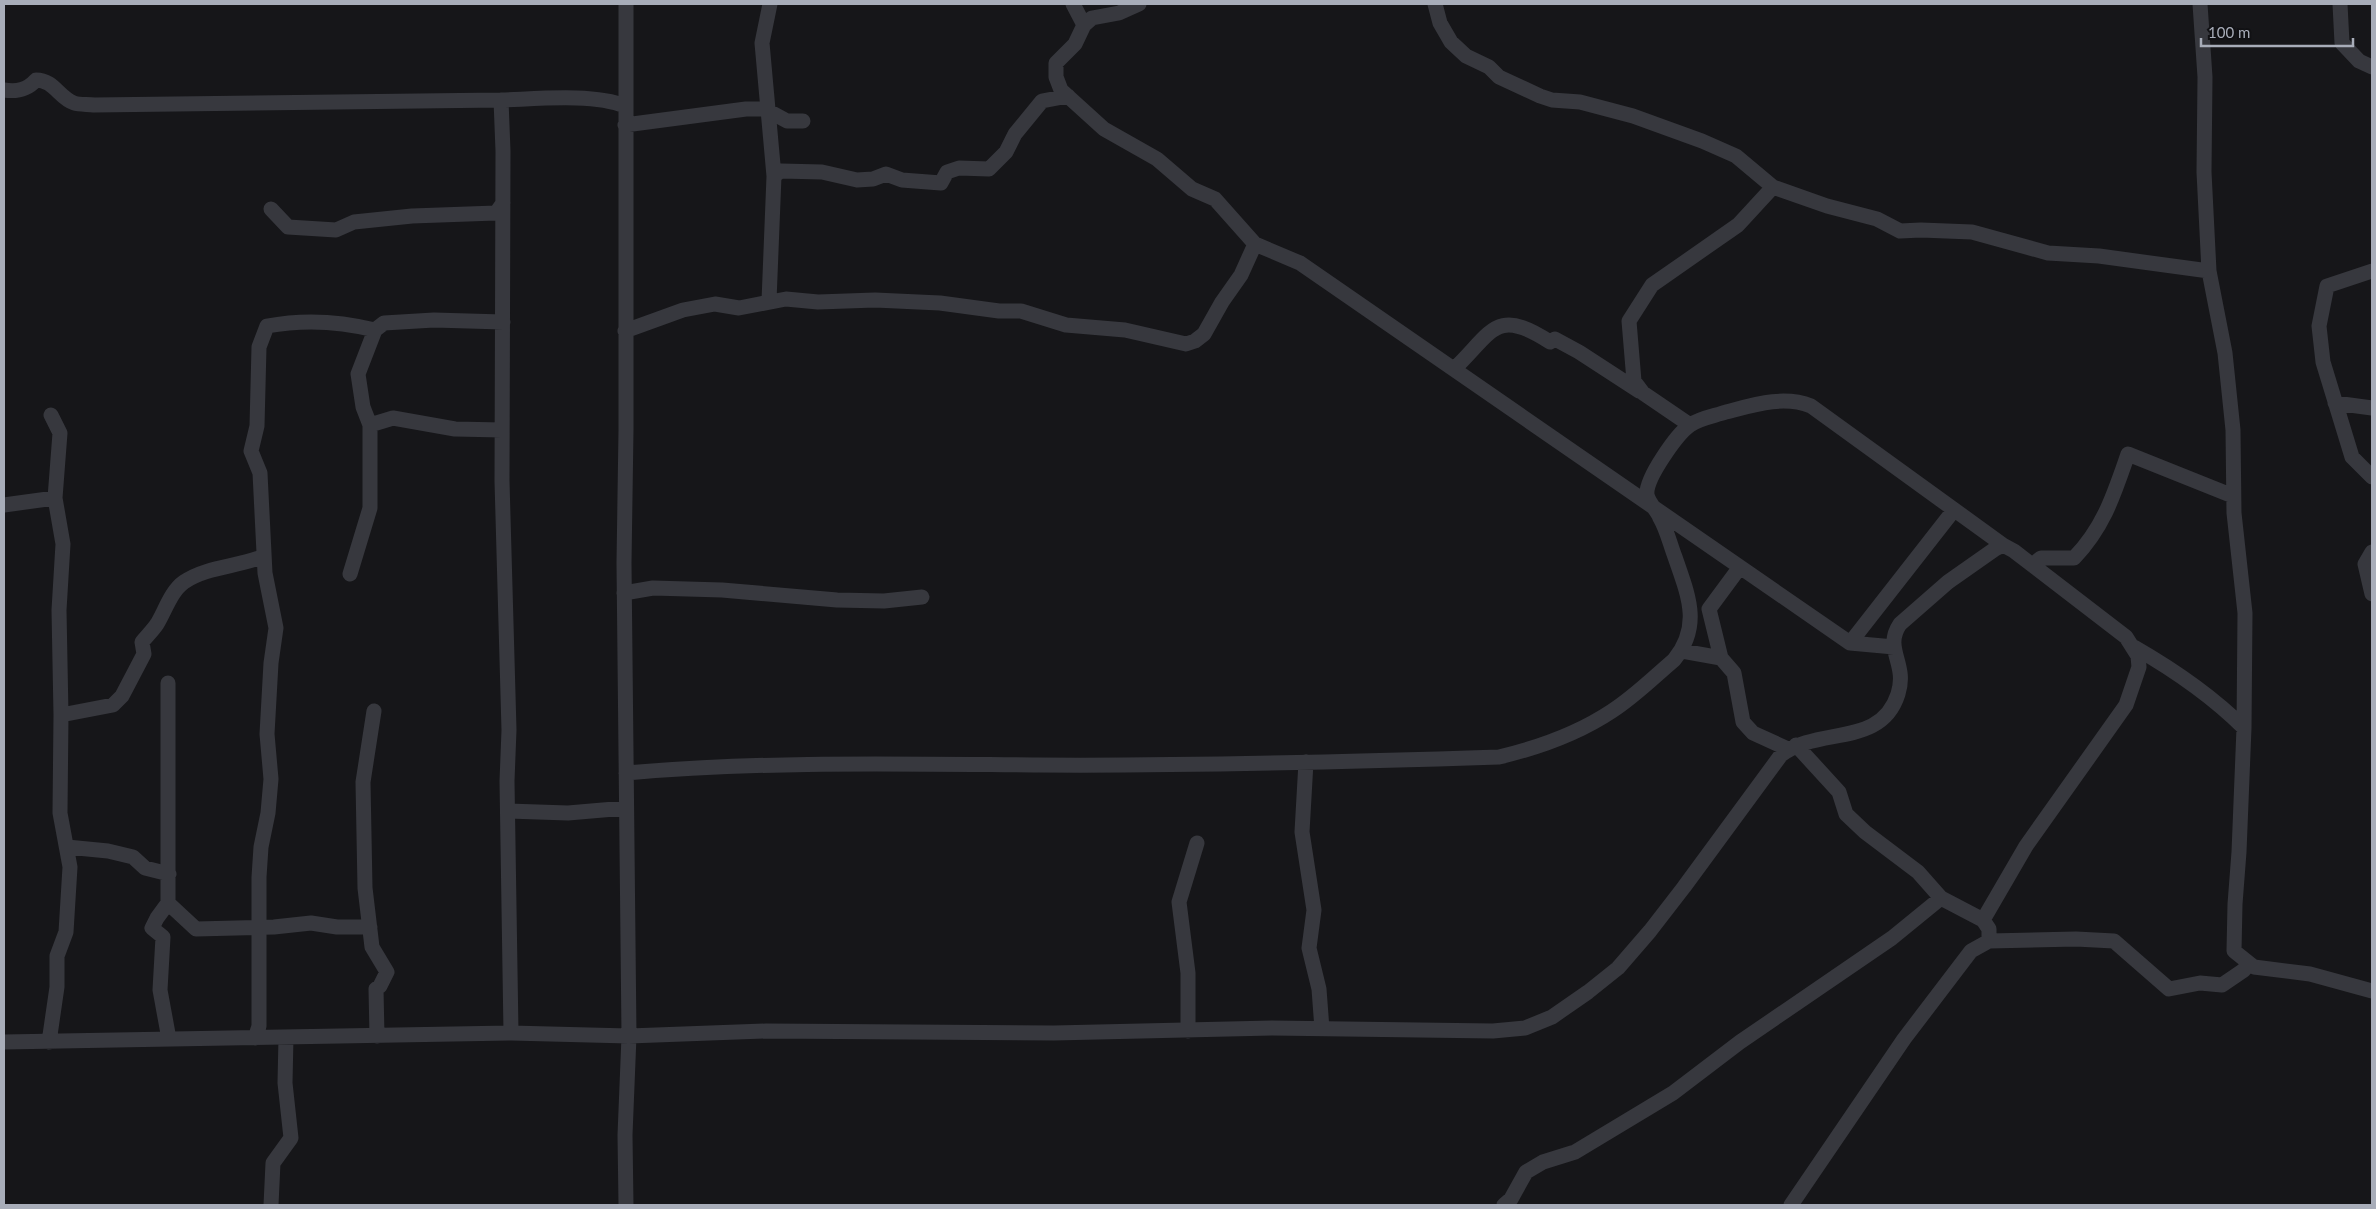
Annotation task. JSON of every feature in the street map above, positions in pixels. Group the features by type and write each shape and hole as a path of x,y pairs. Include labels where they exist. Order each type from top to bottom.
{"street":[{"path":"626,4 624,594 629,1036 625,1135 626,1205"},
{"path":"770,4 762,43 774,176 770,301"},
{"path":"1073,4 1084,25"},
{"path":"1139,4 1119,13 1092,18 1084,25 1075,44 1056,63 1056,76 1061,90 1104,129 1157,159 1192,189 1215,199 1255,244 1300,263 1339,292 1454,369 1850,643 1894,647"},
{"path":"1435,4 1440,23 1451,42 1466,56 1489,67 1499,77 1540,96 1580,102 1633,116 1702,141 1736,156 1773,187 1827,206 1877,219 1900,231 1972,232 2048,253 2099,256 2209,271"},
{"path":"2191,4 2200,4 2205,77 2204,172 2209,271 2225,353 2232,430 2233,496 2245,613 2244,728 2234,951 2254,967 2310,974 2372,991"},
{"path":"2340,4 2342,43 2359,61 2372,66"},
{"path":"4,90 12,91 29,88 36,80 42,80 48,82 73,103 94,104 594,100 625,106"},
{"path":"774,176 781,171 822,172 857,180 873,179 886,174 902,180 941,183 948,172 959,168 989,169 1006,152 1015,134 1042,101 1068,96"},
{"path":"501,100 503,203 502,430 509,730 508,811 511,1034"},
{"path":"625,125 746,109 767,110 787,121 803,121"},
{"path":"1643,393 1634,381 1628,321 1652,285 1738,225 1773,187"},
{"path":"271,209 288,227 336,230 354,222 412,216 496,213 503,203"},
{"path":"625,330 683,310 715,304 739,308 786,299 818,302 875,300 940,303 999,311 1021,311 1066,324 1125,330 1186,344 1195,341 1204,334 1222,302 1241,275 1255,244"},
{"path":"2372,271 2327,286 2319,326 2323,362 2352,456 2372,477"},
{"path":"350,574 370,508 370,425 363,407 358,374 375,330 384,323 434,320 503,322"},
{"path":"255,1038 259,1026 261,847 268,813 271,779 267,734 271,664 276,628 265,574 260,473 251,451 257,426 259,347 267,326 287,322 320,321 348,323 375,330"},
{"path":"1454,369 1487,333 1502,324 1511,324 1527,329 1550,342 1555,339 1563,343 1690,425"},
{"path":"1684,646 1690,624 1690,598 1660,517 1652,507 1647,494 1651,479 1679,435 1690,425 1699,420 1738,409 1781,400 1797,400 1811,406 1954,510 2014,551 2126,637 2138,656 2139,667 2126,705 2026,846 1983,920"},
{"path":"2335,403 2372,408"},
{"path":"49,1042 57,987 57,956 67,924 70,867 60,813 59,610 63,544 55,498 60,433 50,415"},
{"path":"370,425 393,418 455,429 502,430"},
{"path":"2032,565 2041,558 2074,558 2091,540 2106,515 2128,454 2233,496"},
{"path":"4,505 55,498"},
{"path":"1850,643 1954,510"},
{"path":"4,1042 511,1034 629,1036 766,1031 880,1033 997,1031 1054,1033 1272,1028 1493,1031 1525,1028 1552,1017 1588,992 1624,960 1684,888 1771,766 1792,747 1864,729 1876,725 1886,718 1893,708 1902,680 1901,667 1894,647 1894,632 1900,624 1948,582 2003,545"},
{"path":"2372,552 2365,564 2372,594"},
{"path":"61,715 113,705 122,696 144,654 142,642 155,626 173,593 184,582 233,563 247,563 264,556"},
{"path":"626,773 830,764 1040,765 1306,762 1499,757 1520,752 1582,728 1613,711 1674,660 1740,567"},
{"path":"624,594 653,588 722,590 837,600 884,601 922,597"},
{"path":"1709,609 1721,658 1734,673 1743,722 1753,733 1792,747 1839,792 1846,814 1865,832 1918,872 1941,898 1983,920 1989,929 1989,942"},
{"path":"1684,646 1721,658"},
{"path":"2134,647 2174,670 2225,709 2244,728"},
{"path":"168,683 168,903 152,928 163,937 160,990 169,1039"},
{"path":"374,711 363,782 365,888 372,947 386,972 380,986 376,989 378,1036"},
{"path":"1306,762 1302,832 1314,910 1308,948 1319,989 1322,1029"},
{"path":"508,811 568,813 626,808"},
{"path":"1188,1031 1188,973 1179,902 1197,843"},
{"path":"67,847 108,851 133,857 145,868 169,874"},
{"path":"1504,1205 1511,1200 1526,1172 1543,1162 1575,1152 1673,1094 1740,1042 1892,938 1941,898"},
{"path":"168,903 196,929 259,926 274,928 311,923 337,927 370,927"},
{"path":"1791,1205 1904,1039 1971,951 1989,942 2076,939 2114,940 2152,976 2169,989 2200,982 2222,985 2244,970 2248,962"},
{"path":"271,1205 273,1163 291,1138 286,1083 286,1037"}]}
